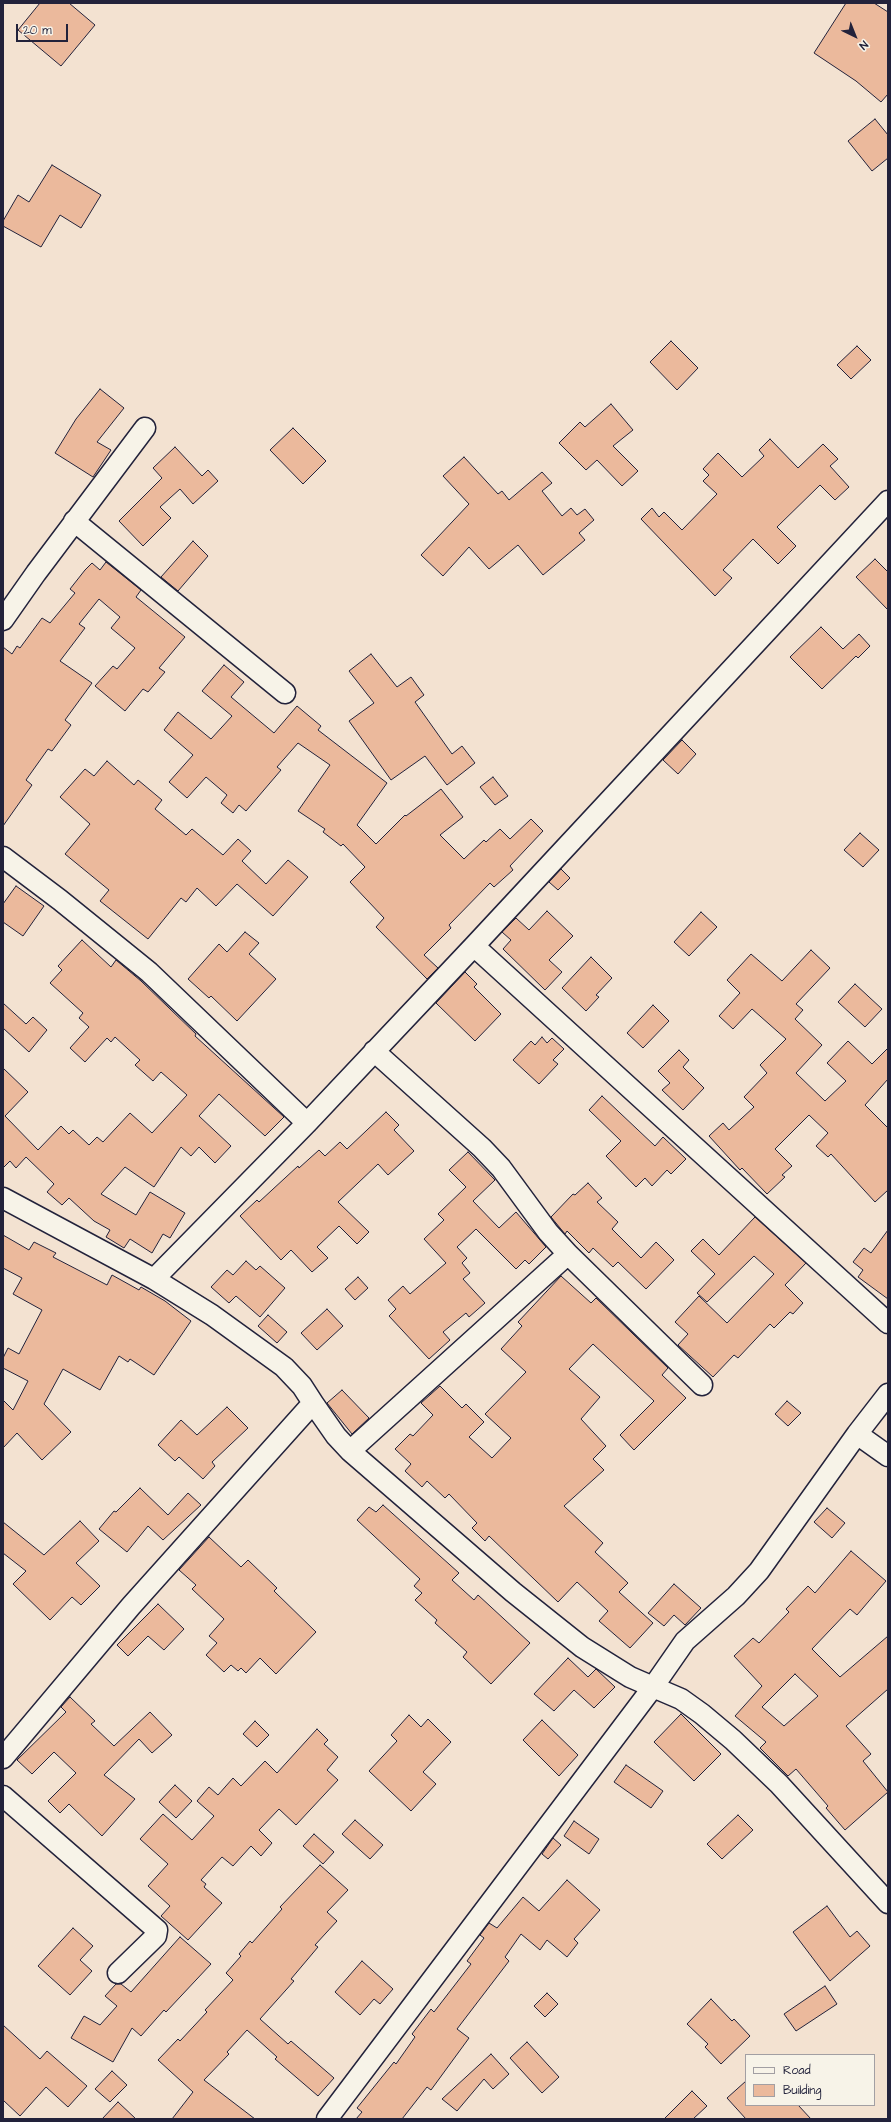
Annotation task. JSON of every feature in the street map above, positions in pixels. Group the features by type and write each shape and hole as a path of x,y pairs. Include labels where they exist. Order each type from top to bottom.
{"street":[{"path":"3,620 74,521 145,428"},
{"path":"154,1279 307,1123 474,946 888,501"},
{"path":"74,521 285,693"},
{"path":"3,857 60,900 149,972 307,1123"},
{"path":"474,946 888,1323"},
{"path":"374,1051 482,1148 501,1168 548,1232 568,1254 702,1385"},
{"path":"3,1198 154,1279 259,1348 284,1367 302,1386 336,1436 350,1451 507,1587 569,1637 609,1665 681,1699 702,1714 733,1740 779,1784 888,1903"},
{"path":"350,1451 568,1254"},
{"path":"327,2119 653,1687 685,1641 736,1596 759,1571 857,1434 888,1394"},
{"path":"3,1758 131,1606 313,1403"},
{"path":"857,1434 888,1456"},
{"path":"3,1796 157,1930 156,1936 118,1973"}],"building":[{"path":"40,3 69,3 95,25 61,66 18,30"},
{"path":"846,3 874,3 888,12 888,94 881,102 856,81 814,53"},
{"path":"875,119 888,135 888,158 872,171 848,141"},
{"path":"52,165 101,195 81,228 60,215 41,247 3,226 3,221 18,195 29,202"},
{"path":"671,341 698,368 677,390 650,362"},
{"path":"857,346 871,360 851,379 837,365"},
{"path":"100,389 124,408 97,442 111,450 93,477 55,453 76,419"},
{"path":"611,404 633,430 613,446 638,471 622,486 597,460 586,470 559,443 580,422 585,427"},
{"path":"293,428 326,461 303,484 270,450"},
{"path":"770,439 798,468 823,444 838,459 830,466 849,487 835,500 820,485 777,527 796,546 778,564 753,539 723,570 732,578 715,596 641,519 652,508 659,517 664,512 682,530 717,494 703,481 709,475 703,469 718,453 742,477 764,456 759,450"},
{"path":"175,447 202,476 208,470 218,481 193,504 180,489 160,507 171,518 143,546 119,521 162,478 153,468"},
{"path":"464,457 498,494 502,491 509,500 542,472 552,483 542,491 562,516 571,508 577,515 585,509 594,520 579,533 585,540 543,575 518,545 489,569 469,547 443,576 421,555 469,504 443,476"},
{"path":"193,541 208,556 178,591 161,577"},
{"path":"875,559 888,572 888,610 856,577"},
{"path":"106,562 141,590 136,597 185,637 159,668 165,672 148,692 143,689 125,711 95,686 113,666 117,669 135,648 111,628 120,617 99,599 79,624 85,628 60,661 92,683 65,720 71,725 52,751 48,749 26,780 32,785 3,826 3,647 12,654 17,646 20,648 42,618 50,623 75,593 70,589 92,563 100,570"},
{"path":"821,627 843,649 859,634 870,646 858,658 856,656 822,689 790,657"},
{"path":"371,654 397,687 411,677 424,695 415,702 452,754 462,746 475,763 447,785 425,756 391,780 349,721 374,703 349,671"},
{"path":"224,665 244,682 231,697 274,733 297,706 321,726 318,730 387,783 357,825 376,844 405,815 406,816 441,789 463,817 440,835 464,859 484,840 486,842 500,829 510,839 531,819 543,831 510,866 513,870 494,887 490,883 449,925 451,928 424,955 438,968 427,979 376,927 384,918 350,882 365,867 343,844 341,846 323,832 325,829 298,811 330,765 298,743 277,767 281,770 246,811 239,805 233,813 221,803 227,795 206,777 187,798 169,782 193,755 164,730 178,712 211,739 232,716 202,691"},
{"path":"682,740 696,754 678,774 663,760"},
{"path":"107,761 134,785 138,780 162,800 155,809 186,835 192,829 223,855 238,839 251,851 242,861 266,884 288,860 308,877 273,916 237,884 216,906 197,888 186,902 181,898 148,939 100,901 109,890 65,854 90,824 60,797 85,769 94,776"},
{"path":"493,777 508,796 495,805 480,787"},
{"path":"860,833 879,850 863,867 844,850"},
{"path":"561,869 570,878 558,890 549,882"},
{"path":"16,886 44,906 23,936 3,922 3,904"},
{"path":"547,911 573,936 549,960 562,972 545,990 503,949 511,940 502,932 516,918 529,930"},
{"path":"701,912 717,927 689,956 674,942"},
{"path":"245,932 259,943 249,954 276,979 237,1021 211,996 209,998 188,979 219,944 227,952"},
{"path":"82,940 111,967 116,960 141,981 196,1034 195,1036 284,1117 265,1136 219,1094 199,1116 231,1146 215,1163 199,1147 191,1156 181,1147 154,1187 125,1167 101,1194 136,1215 150,1192 185,1213 170,1238 163,1234 152,1253 130,1239 124,1248 106,1237 110,1230 94,1221 69,1198 62,1205 47,1192 54,1184 26,1157 16,1168 10,1161 3,1168 3,1068 28,1092 5,1116 38,1150 61,1126 69,1134 73,1130 89,1145 97,1137 103,1142 130,1113 152,1133 187,1095 161,1072 153,1081 135,1065 140,1060 115,1037 111,1042 107,1038 85,1062 70,1048 89,1027 79,1018 83,1013 50,983 62,970 58,966"},
{"path":"811,950 830,968 796,1004 803,1010 795,1019 822,1045 796,1073 825,1101 846,1081 827,1063 848,1041 872,1064 888,1048 888,1079 865,1105 888,1128 888,1190 875,1202 831,1154 828,1157 816,1146 828,1133 809,1115 775,1149 792,1166 782,1175 785,1177 767,1194 742,1168 740,1170 709,1136 723,1123 729,1130 754,1107 744,1097 767,1073 760,1065 786,1039 752,1009 733,1029 719,1016 740,993 727,980 751,954 782,981"},
{"path":"591,957 612,978 596,995 599,997 586,1011 562,988"},
{"path":"465,972 477,984 474,987 501,1014 475,1041 436,1003"},
{"path":"855,984 882,1009 865,1027 838,1002"},
{"path":"3,1003 26,1024 33,1017 47,1030 29,1052 3,1028"},
{"path":"653,1005 669,1021 643,1048 627,1033"},
{"path":"542,1037 547,1043 552,1038 564,1049 553,1060 558,1064 539,1084 513,1060 531,1041 535,1045"},
{"path":"679,1050 689,1060 683,1067 704,1088 683,1110 662,1090 670,1083 658,1071"},
{"path":"602,1096 655,1146 663,1137 686,1159 671,1174 667,1170 652,1186 645,1178 636,1187 606,1156 621,1141 589,1110"},
{"path":"386,1112 399,1125 394,1130 414,1151 388,1175 378,1164 338,1202 369,1232 357,1244 339,1226 317,1247 328,1258 312,1272 291,1250 281,1260 240,1216 257,1200 259,1202 298,1166 299,1168 319,1150 325,1156 340,1142 347,1149"},
{"path":"468,1152 495,1180 473,1201 499,1228 516,1212 546,1247 529,1264 525,1260 516,1269 476,1229 457,1247 467,1258 462,1263 470,1273 463,1279 485,1303 469,1317 466,1313 443,1332 450,1340 429,1359 389,1316 396,1309 388,1300 403,1286 410,1294 446,1263 424,1239 444,1220 438,1214 466,1187 449,1170"},
{"path":"588,1183 602,1198 597,1202 618,1222 612,1229 641,1258 656,1242 674,1260 646,1289 618,1262 613,1267 593,1248 589,1253 567,1231 565,1234 551,1217 573,1194 575,1195"},
{"path":"755,1217 806,1263 785,1285 803,1303 793,1314 790,1312 774,1328 770,1324 738,1358 734,1355 713,1377 678,1345 688,1334 675,1322 699,1296 727,1323 774,1274 754,1256 707,1302 697,1293 715,1274 691,1251 703,1239 719,1255"},
{"path":"888,1230 888,1299 858,1277 863,1270 853,1262 864,1248 871,1253"},
{"path":"3,1235 29,1250 34,1242 56,1253 53,1257 107,1285 112,1275 139,1290 141,1287 165,1301 191,1321 154,1375 130,1359 128,1362 119,1356 100,1390 63,1369 44,1404 71,1432 42,1460 17,1433 3,1448 3,1400 13,1410 28,1381 3,1368 3,1358 8,1348 19,1354 42,1310 13,1294 22,1278 3,1268"},
{"path":"246,1261 256,1270 260,1266 285,1288 260,1317 236,1296 229,1303 211,1287 227,1270 233,1275"},
{"path":"561,1276 591,1303 596,1298 668,1368 662,1375 686,1398 634,1450 620,1435 654,1401 593,1344 569,1369 600,1397 581,1419 606,1446 593,1459 604,1470 564,1506 603,1543 595,1552 628,1583 619,1592 653,1623 630,1648 599,1621 608,1611 577,1582 558,1602 489,1536 485,1541 472,1528 477,1523 449,1494 445,1498 427,1481 422,1487 405,1471 411,1464 395,1449 410,1434 413,1436 433,1415 421,1403 440,1386 462,1408 466,1404 484,1422 469,1437 492,1458 511,1438 485,1414 526,1372 501,1349 522,1326 518,1322"},
{"path":"358,1277 368,1288 355,1300 345,1289"},
{"path":"327,1309 343,1326 317,1350 301,1333"},
{"path":"268,1315 287,1332 277,1343 258,1326"},
{"path":"342,1390 369,1418 352,1434 327,1403"},
{"path":"787,1401 801,1413 788,1426 775,1414"},
{"path":"227,1407 248,1428 212,1462 215,1466 203,1479 179,1457 175,1461 158,1445 181,1420 197,1435"},
{"path":"140,1488 168,1515 188,1493 201,1505 163,1540 148,1526 127,1552 99,1529 114,1511 116,1512"},
{"path":"383,1505 459,1573 452,1580 474,1600 478,1595 530,1643 491,1684 463,1657 467,1652 435,1623 437,1620 415,1600 422,1593 414,1586 420,1579 357,1520 369,1507 376,1512"},
{"path":"827,1508 845,1523 832,1538 814,1522"},
{"path":"80,1521 99,1541 76,1563 100,1586 81,1605 72,1597 50,1620 13,1584 26,1571 3,1553 3,1522 44,1555"},
{"path":"209,1537 241,1567 248,1560 277,1588 274,1591 316,1632 276,1674 260,1658 246,1673 241,1668 238,1671 231,1665 224,1672 206,1655 217,1643 209,1636 224,1619 192,1589 196,1585 179,1570"},
{"path":"851,1551 886,1581 857,1615 850,1609 812,1649 840,1677 888,1636 888,1689 846,1726 871,1754 863,1761 888,1792 845,1830 826,1808 828,1806 796,1769 788,1776 760,1748 766,1742 735,1716 762,1686 734,1656 753,1638 759,1643 789,1612 786,1609 808,1586 815,1593","holes":["795,1674 818,1696 784,1726 762,1707"]},
{"path":"674,1584 701,1608 685,1625 674,1615 664,1626 648,1613"},
{"path":"158,1604 184,1629 164,1650 148,1636 128,1656 117,1645"},
{"path":"568,1658 588,1677 596,1669 615,1687 594,1708 574,1690 554,1711 534,1694"},
{"path":"70,1697 95,1721 91,1724 114,1746 150,1712 172,1735 152,1753 139,1739 104,1775 135,1799 102,1836 69,1804 60,1813 48,1801 76,1773 54,1752 32,1774 17,1760 66,1712 61,1707"},
{"path":"681,1714 721,1754 694,1781 654,1742"},
{"path":"409,1715 421,1727 428,1719 451,1742 423,1772 436,1784 411,1811 369,1771 397,1741 391,1735"},
{"path":"542,1720 578,1755 559,1776 523,1740"},
{"path":"255,1721 269,1735 257,1747 243,1734"},
{"path":"317,1729 328,1740 324,1744 338,1757 327,1770 338,1780 296,1825 279,1809 259,1830 272,1843 261,1856 251,1846 233,1866 222,1857 201,1880 206,1884 204,1887 222,1903 188,1940 161,1916 170,1906 148,1886 168,1864 140,1839 163,1814 192,1840 214,1816 197,1801 209,1787 218,1795 233,1778 241,1786 265,1761 277,1773"},
{"path":"626,1765 663,1791 651,1808 614,1782"},
{"path":"175,1785 192,1801 176,1818 159,1802"},
{"path":"738,1815 753,1830 722,1859 707,1844"},
{"path":"355,1820 383,1845 370,1859 342,1834"},
{"path":"574,1821 599,1839 589,1854 564,1836"},
{"path":"314,1834 334,1852 323,1864 303,1846"},
{"path":"553,1838 561,1845 548,1859 542,1854"},
{"path":"320,1865 348,1890 327,1912 337,1921 315,1945 318,1947 291,1979 294,1981 260,2019 288,2044 291,2041 334,2078 318,2096 275,2059 277,2057 247,2030 227,2052 229,2054 204,2080 255,2119 172,2119 193,2092 158,2060 178,2039 180,2041 207,2012 205,2010 233,1980 226,1973 241,1956 239,1954 250,1941 252,1943 282,1909 280,1907"},
{"path":"567,1880 600,1910 574,1939 578,1943 567,1957 547,1940 540,1950 521,1934 505,1957 509,1961 457,2029 469,2038 431,2090 427,2087 402,2119 356,2119 362,2112 357,2108 394,2062 396,2064 415,2037 412,2034 431,2009 434,2012 471,1964 467,1961 484,1938 480,1935 489,1923 497,1928 523,1897 539,1911"},
{"path":"827,1906 850,1937 857,1931 870,1946 830,1981 793,1932"},
{"path":"73,1928 93,1946 80,1960 92,1971 70,1995 38,1966"},
{"path":"180,1937 211,1964 166,2012 164,2010 141,2036 132,2028 113,2062 71,2038 84,2016 100,2025 117,2006 105,1996 116,1984 121,1984 131,1992"},
{"path":"362,1961 393,1989 380,2004 374,1999 360,2015 335,1992"},
{"path":"825,1986 837,2004 796,2031 784,2014"},
{"path":"547,1993 558,2004 545,2017 534,2006"},
{"path":"711,1999 732,2021 734,2019 750,2036 721,2064 705,2047 708,2044 687,2024"},
{"path":"3,2025 40,2059 47,2051 87,2086 68,2107 46,2087 20,2116 3,2100"},
{"path":"527,2042 559,2077 542,2093 510,2058"},
{"path":"491,2054 509,2074 493,2089 484,2079 457,2111 442,2099"},
{"path":"112,2071 127,2085 110,2102 95,2089"},
{"path":"745,2082 745,2106 799,2106 811,2119 746,2119 727,2098"},
{"path":"692,2091 707,2106 693,2119 664,2119"},
{"path":"118,2102 136,2119 102,2119"}]}
